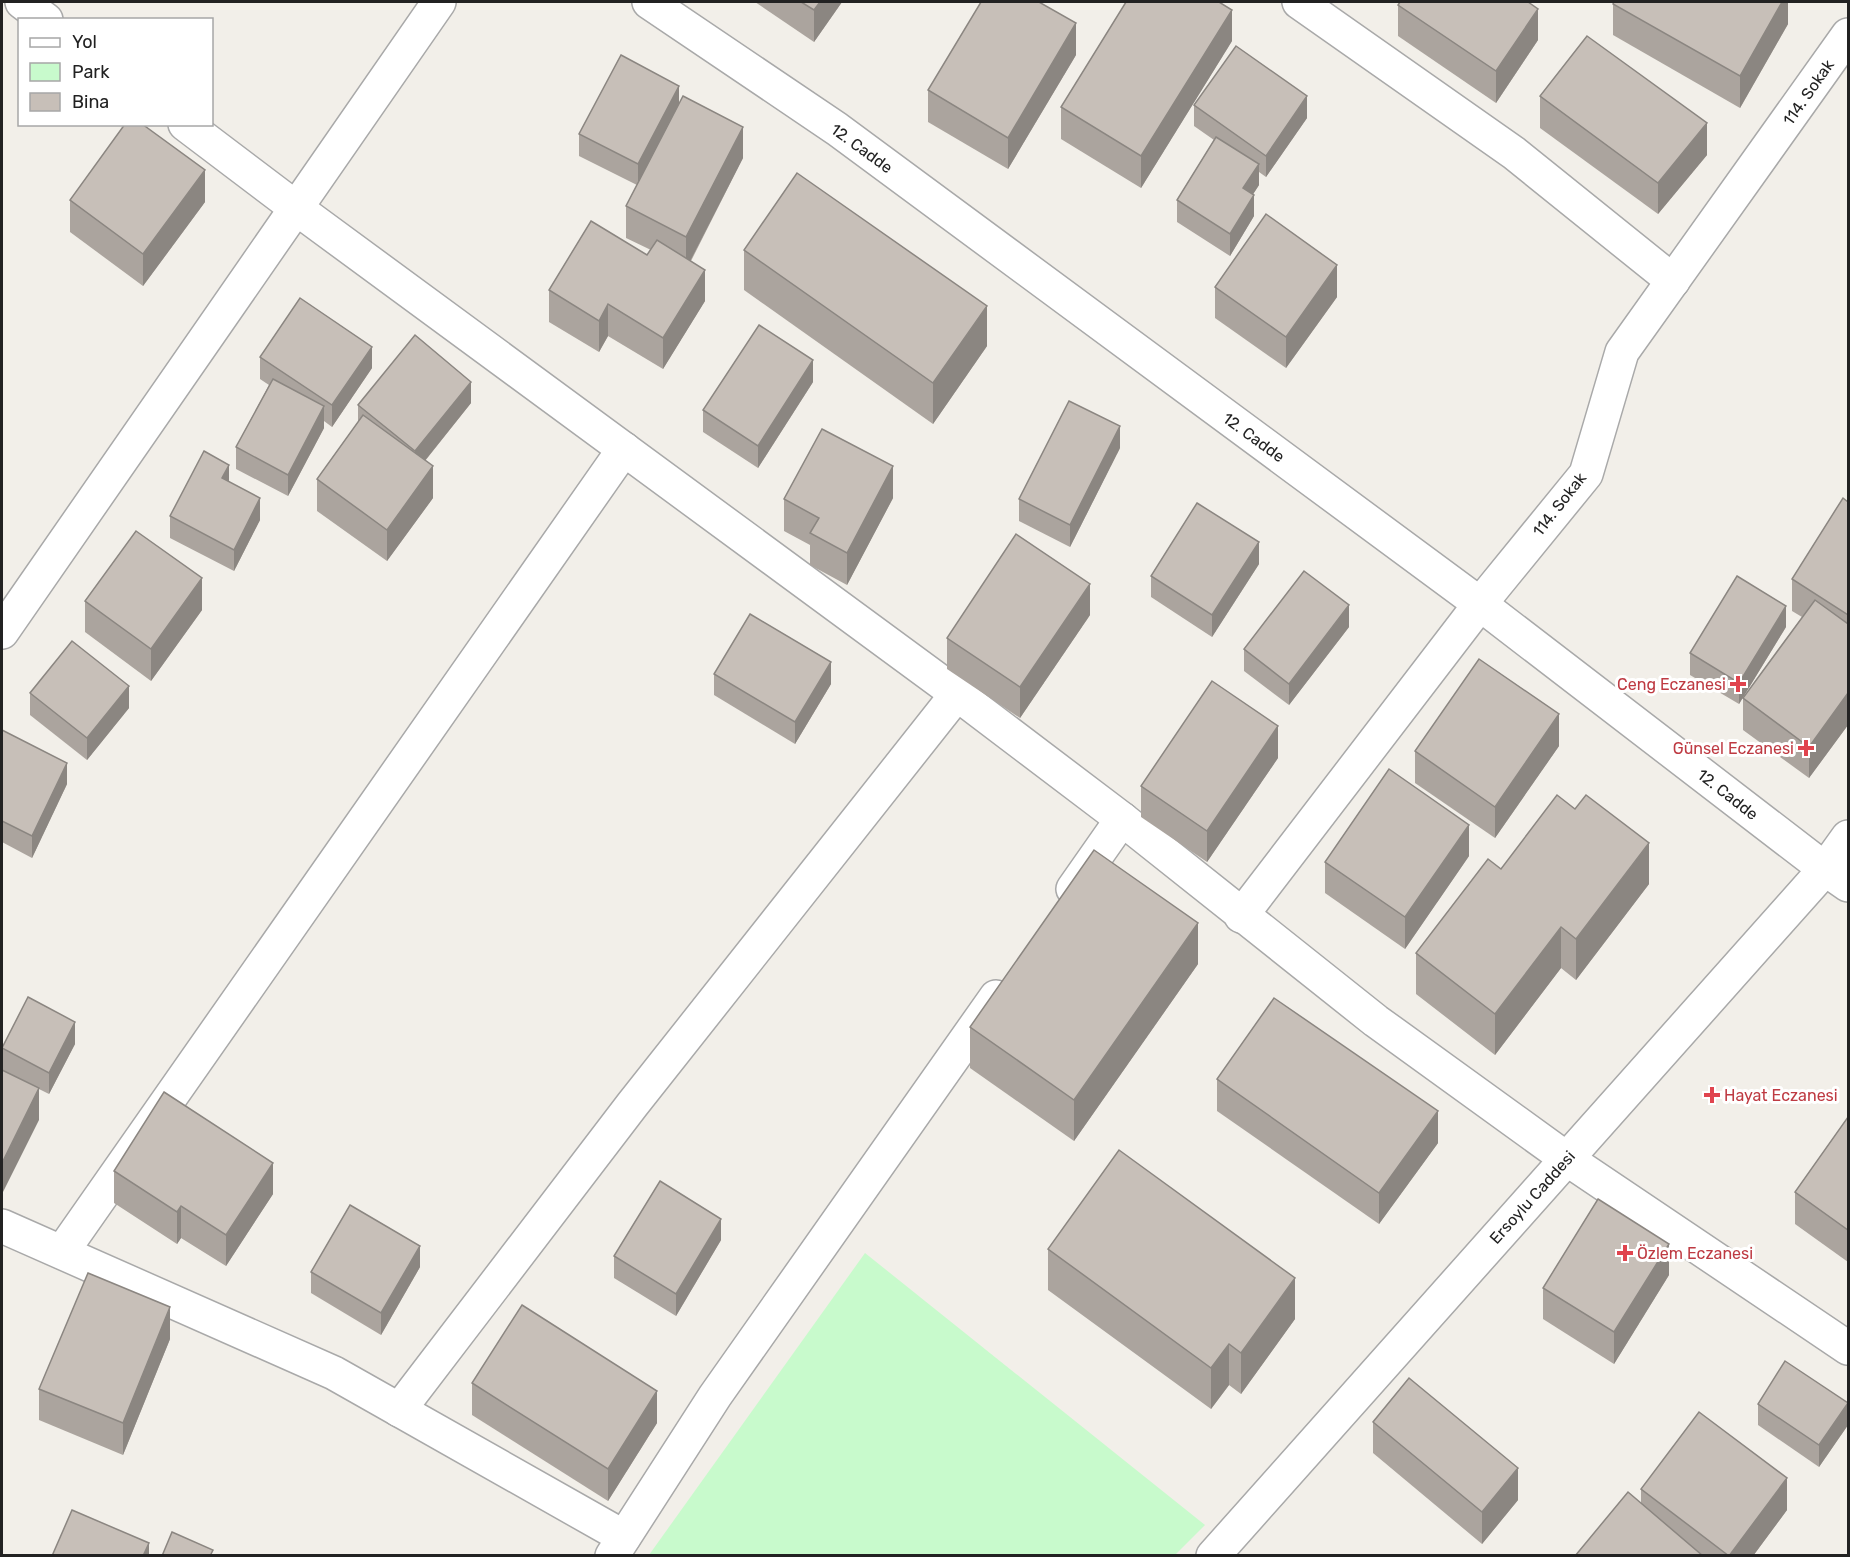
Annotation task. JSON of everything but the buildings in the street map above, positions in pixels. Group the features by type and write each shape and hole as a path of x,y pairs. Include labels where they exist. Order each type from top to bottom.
{"street":[{"path":"22,2 43,18"},
{"path":"2,632 439,2"},
{"name":"12. Cadde","path":"650,2 837,129 1480,604 1837,877"},
{"path":"1318,7 1514,153 1673,281"},
{"name":"114. Sokak","path":"1241,916 1480,604 1586,474 1622,352 1848,35"},
{"path":"188,126 957,694 1122,819 1241,916 1376,1021 1567,1159 1848,1348"},
{"path":"62,1252 624,449"},
{"path":"399,1410 632,1104 957,694"},
{"path":"1053,917 1122,819"},
{"name":"Ersoylu Caddesi","path":"1212,1556 1567,1159 1837,877 1848,837"},
{"path":"2,1226 334,1373 399,1410 618,1546 715,1396 1012,975"}],"green space":[{"path":"865,1253 1205,1525 1175,1555 649,1555"}],"place":[{"name":"Ceng Eczanesi","path":"1738,684"},
{"name":"Günsel Eczanesi","path":"1806,748"},
{"name":"Hayat Eczanesi","path":"1712,1095"},
{"name":"Özlem Eczanesi","path":"1625,1253"}]}
